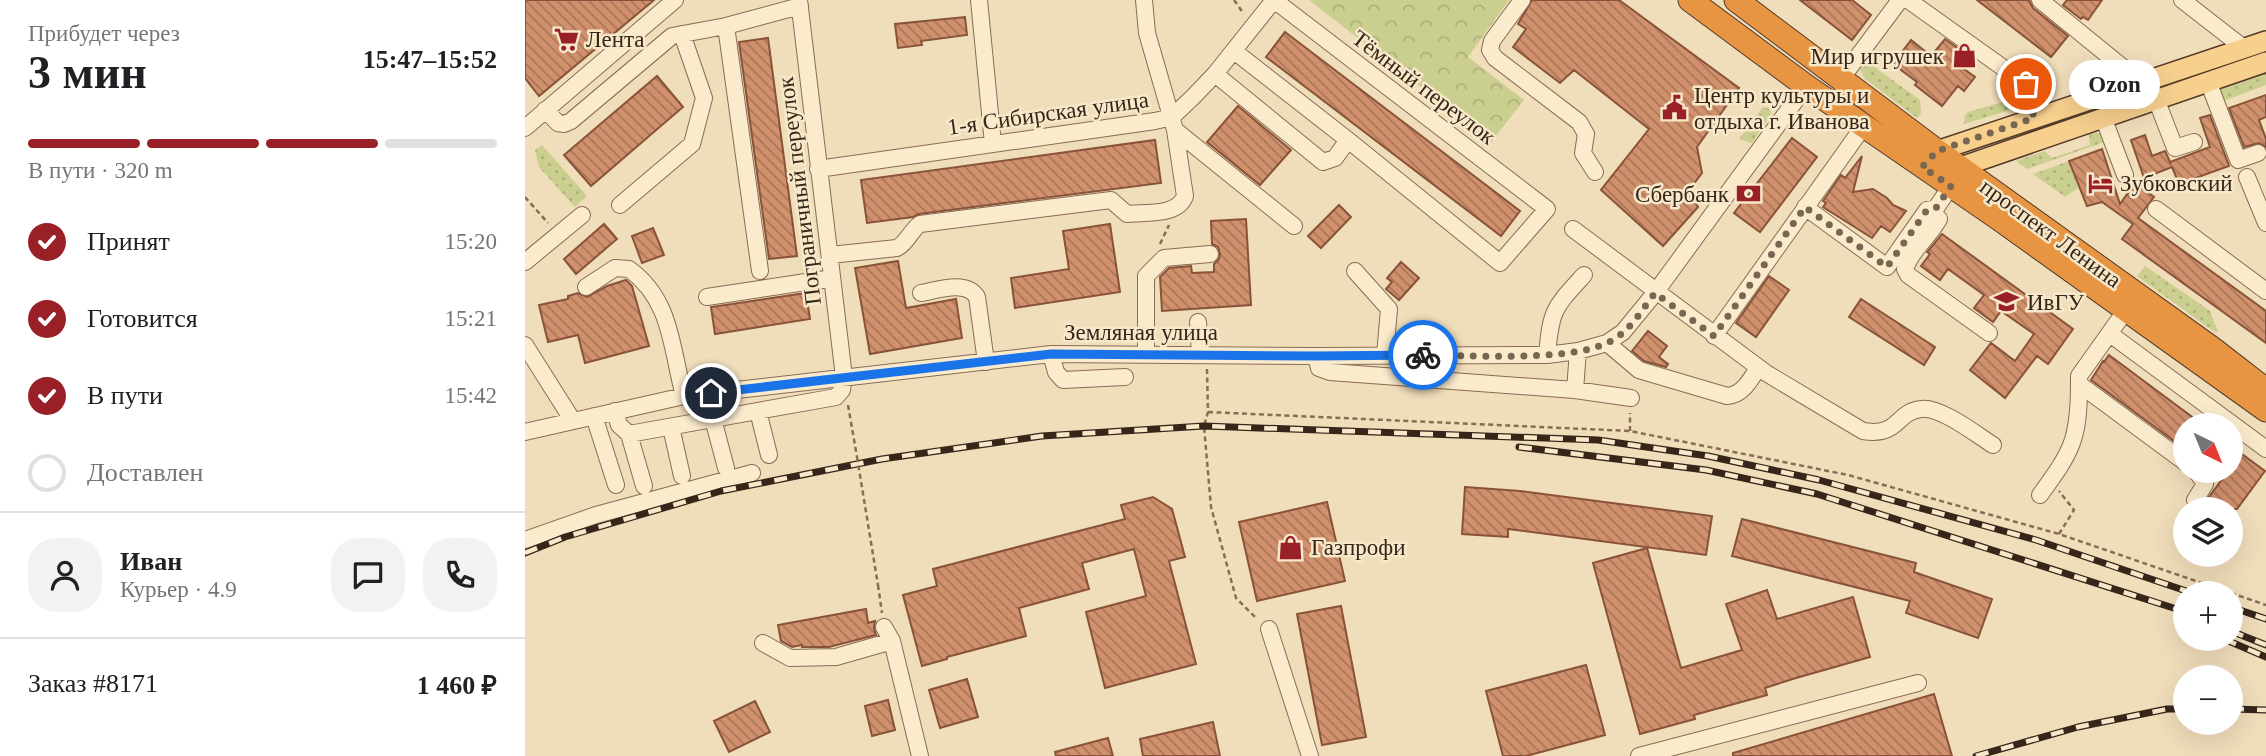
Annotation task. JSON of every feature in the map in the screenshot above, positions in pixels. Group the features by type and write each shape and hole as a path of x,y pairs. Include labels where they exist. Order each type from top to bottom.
{"highway":[{"name":"проспект Ленина","path":"1690,0 1863,127 1941,169 2208,356 2266,410"},
{"name":"проспект Ленина","path":"1736,0 1841,79 1941,169 2126,310 2266,390"}],"main road":[{"path":"1941,169 2034,118 2266,41"},
{"path":"1941,169 2266,62"}],"street":[{"path":"525,128 675,0"},
{"path":"979,0 993,144"},
{"path":"830,255 897,248 906,243 914,228 920,224 1111,200 1127,214 1176,209 1185,196 1173,124 1147,33 1144,0"},
{"name":"1-я Сибирская улица","path":"818,169 1155,121 1173,124 1274,0"},
{"name":"Тёмный переулок","path":"1274,0 1547,209 1500,263 1348,140"},
{"path":"1522,0 1492,41 1490,50 1495,58 1579,122 1586,134 1583,153 1595,172"},
{"path":"1841,79 1900,0"},
{"path":"1908,0 2026,84 2034,118"},
{"path":"2182,0 2245,49"},
{"path":"545,110 558,123 564,124 672,36 726,26 800,3"},
{"name":"Пограничный переулок","path":"800,3 843,377"},
{"path":"2048,3 2142,83"},
{"path":"726,26 760,271"},
{"path":"619,205 692,144 703,98 682,34"},
{"path":"1215,74 1323,162 1335,158 1348,140 1234,51"},
{"path":"2207,81 2238,160 2258,153"},
{"name":"Земляная улица","path":"525,432 684,396 1051,354 1146,354 1203,360 1316,356 1547,355 1607,344 1623,332 1655,293 1806,86"},
{"path":"2156,99 2175,148 2194,142"},
{"path":"2103,117 2125,175"},
{"path":"1173,124 1294,226"},
{"path":"1714,336 1863,127"},
{"path":"1805,207 1887,267 1927,210 1936,208 1941,169"},
{"path":"2247,177 2266,223"},
{"path":"2155,209 2266,291"},
{"path":"1927,210 1939,219 1907,262 1905,269 1908,275 1989,333"},
{"path":"525,262 582,215"},
{"path":"1573,229 1758,368 1863,431 1889,431 1909,413 1930,409 1945,415 1993,445"},
{"path":"1146,354 1146,276 1164,258 1210,254"},
{"path":"586,287 615,268 629,269 645,282 664,309 684,396"},
{"path":"1355,271 1389,309 1385,355"},
{"path":"1547,355 1549,323 1556,306 1584,275"},
{"path":"707,298 832,278"},
{"path":"921,293 965,287 972,289 977,297 986,362"},
{"path":"2040,495 2070,451 2077,431 2079,376 2126,310"},
{"path":"1198,322 1203,360"},
{"path":"2110,334 2266,449"},
{"path":"1607,344 1639,370 1727,396 1735,396 1743,389 1758,368"},
{"path":"525,345 531,365 573,421"},
{"path":"1575,390 1578,351"},
{"path":"1051,354 1056,372 1063,380 1125,377"},
{"path":"1316,356 1319,368 1330,372 1575,390 1631,398"},
{"path":"629,435 836,397 842,390 843,377"},
{"path":"2079,384 2173,453"},
{"path":"615,411 619,425 629,435 644,486"},
{"path":"758,411 769,455"},
{"path":"594,416 616,485"},
{"path":"713,419 726,468"},
{"path":"671,427 682,476"},
{"path":"525,541 596,515 752,473"},
{"path":"1269,629 1310,756"},
{"path":"763,643 790,658 836,657 888,634 921,756"},
{"path":"1639,756 1918,683"}],"path":[{"path":"1234,0 1239,10"},
{"path":"525,197 558,234"},
{"path":"1203,360 1207,412 1204,426 1211,508 1236,598 1269,629"},
{"path":"1207,412 1630,431 1848,475 2059,534 2196,581"},
{"path":"851,419 888,634"},
{"path":"2059,469 2057,488 2074,510 2059,534"},
{"path":"2243,597 2266,606"}],"green space":[{"path":"1309,0 1509,0 1468,57 1524,100 1491,142"},
{"path":"1865,60 1920,100 1921,114 1917,118 1864,78 1860,69"},
{"path":"2266,73 2266,85 2218,103 2214,92"},
{"path":"2020,97 2020,107 1964,124 1968,112"},
{"path":"1763,107 1770,109 1771,114 1752,143 1739,139"},
{"path":"2102,133 2107,141 2027,169 2016,161 2045,151 2052,158 2090,145 2089,134"},
{"path":"542,145 587,196 575,207 539,167 535,150"},
{"path":"2069,161 2078,188 2065,197 2033,174"},
{"path":"2145,266 2210,311 2218,332 2137,276"}],"building":[{"name":"Лента","path":"525,0 654,0 539,96 525,78"},
{"name":"Центр культуры и отдыха г. Иванова","path":"1532,0 1619,0 1739,88 1697,147 1702,173 1690,189 1698,207 1663,246 1601,190 1649,129 1574,70 1560,83 1513,47 1526,29 1518,24"},
{"path":"1800,0 1852,0 1871,15 1852,40"},
{"path":"1977,0 2029,0 2033,8 2068,36 2051,57"},
{"path":"2067,0 2102,0 2088,20 2083,17 2081,19 2063,5"},
{"path":"965,17 967,35 921,41 922,45 898,48 895,24"},
{"path":"1285,32 1520,211 1501,236 1266,57"},
{"path":"768,38 797,256 769,259 739,42"},
{"path":"1945,39 1966,54 1957,64 1975,77 1964,91 1958,86 1942,106 1893,64 1911,40 1931,56"},
{"path":"657,76 683,107 591,186 564,155"},
{"path":"2266,95 2266,117 2259,120 2266,147 2259,143 2244,147 2229,108"},
{"path":"1238,106 1291,150 1260,185 1207,142"},
{"path":"2210,115 2229,166 2179,184 2172,167 2144,178 2131,140 2145,135 2152,156 2165,151 2170,162 2210,147 2200,118"},
{"path":"1792,138 1817,157 1760,232 1734,213"},
{"path":"1155,140 1161,183 867,223 861,180"},
{"path":"2102,149 2120,204 2135,183 2154,197 2138,218 2266,311 2266,343 2122,239 2133,224 2102,202 2087,206 2069,161"},
{"path":"1862,156 1853,192 1873,189 1893,205 1906,211 1890,232 1881,226 1872,238 1823,207 1826,203 1823,201 1841,175 1845,178"},
{"path":"1339,205 1351,217 1321,248 1308,236"},
{"path":"1246,219 1251,305 1162,311 1160,277 1169,268 1191,266 1192,273 1214,272 1214,264 1220,254 1218,247 1212,244 1211,221"},
{"path":"604,224 617,239 576,274 564,259"},
{"path":"1110,224 1120,292 1015,308 1011,278 1069,269 1063,231"},
{"path":"653,228 664,255 642,263 632,236"},
{"name":"ИвГУ","path":"1942,234 2073,329 2048,364 2037,356 2005,398 1970,370 1991,343 2015,361 2034,334 2001,311 1993,322 1974,308 1984,295 1948,269 1940,280 1921,266 1930,254 1927,252"},
{"path":"898,261 906,308 956,299 962,338 870,354 855,268"},
{"path":"1401,262 1419,278 1399,300 1386,289 1392,282 1387,278"},
{"path":"1769,276 1789,290 1756,337 1736,323"},
{"path":"626,280 632,286 649,346 585,363 578,335 548,342 539,305 568,299 568,296 578,293 587,297"},
{"path":"806,293 810,319 715,334 711,307"},
{"path":"1861,299 1935,347 1924,365 1849,317"},
{"path":"1648,331 1667,346 1659,357 1668,364 1666,367 1644,361 1632,351"},
{"path":"2109,355 2187,413 2173,413 2173,440 2091,380"},
{"path":"2243,455 2265,471 2243,501 2243,497 2209,497 2219,483 2243,483"},
{"path":"1465,487 1520,491 1712,516 1706,555 1508,529 1508,537 1462,534"},
{"path":"1153,497 1172,509 1185,557 1169,561 1196,664 1105,688 1086,612 1146,596 1134,549 1082,563 1089,589 1019,608 1026,636 922,666 903,595 937,586 933,569 1125,519 1121,505"},
{"path":"1327,502 1345,581 1257,601 1239,522"},
{"path":"1742,519 1916,563 1914,572 1992,599 1978,638 1906,613 1910,601 1732,556"},
{"path":"1647,548 1681,668 1742,650 1726,604 1767,590 1777,619 1853,597 1870,657 1765,688 1767,695 1694,715 1695,719 1640,734 1593,563"},
{"path":"1341,606 1366,737 1322,745 1297,614"},
{"path":"866,609 868,623 875,621 876,635 829,647 792,647 781,641 778,625"},
{"path":"1586,665 1605,735 1526,756 1503,756 1486,691"},
{"path":"967,679 978,717 940,728 929,690"},
{"path":"1934,694 1952,756 1733,756 1733,753"},
{"path":"888,700 895,730 872,736 865,706"},
{"path":"755,701 770,732 729,752 714,721"},
{"path":"1213,722 1220,756 1143,756 1140,739"},
{"path":"1108,738 1113,756 1056,756 1055,752"}],"railway":[{"path":"525,553 565,537 721,491 882,459 1042,436 1204,426 1598,440 1708,456 1819,480 2036,540 2173,587"},
{"path":"1519,447 1706,470 1817,494 2173,608"},
{"path":"2243,611 2266,619"},
{"path":"2243,636 2266,645"},
{"path":"2243,647 2266,657"},
{"path":"1976,756 2078,727 2173,709"},
{"path":"2243,709 2266,710"}],"way so far":[{"path":"1423,355 1547,355 1607,344 1635,320 1655,293 1714,336 1805,207 1887,267 1927,210 1936,208 1951,186 1922,167 1937,151 2034,118 2026,84"}],"place":[{"name":"Лента","path":"566,39"},
{"name":"Мир игрушек","path":"1964,56"},
{"name":"Ozon","path":"2026,84"},
{"name":"Центр культуры и отдыха г. Иванова","path":"1674,108"},
{"name":"Зубковский","path":"2100,183"},
{"name":"Сбербанк","path":"1749,194"},
{"name":"ИвГУ","path":"2007,302"},
{"name":"Газпрофи","path":"1291,547"}],"route":[{"path":"711,393 1051,354 1423,355"}]}
